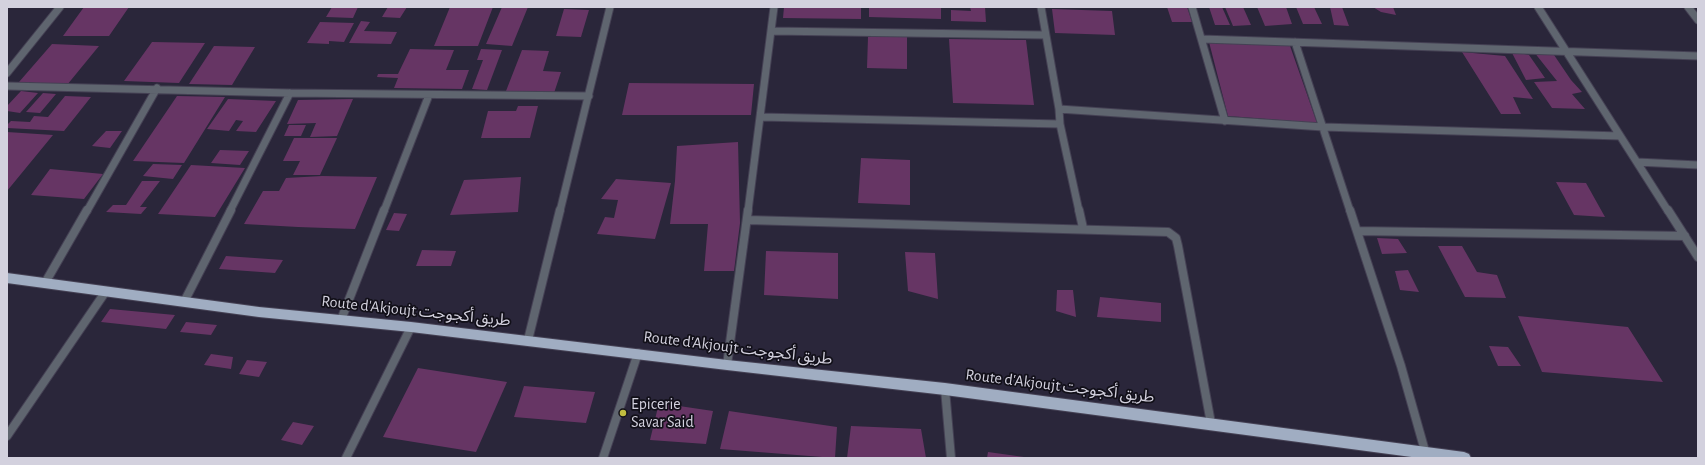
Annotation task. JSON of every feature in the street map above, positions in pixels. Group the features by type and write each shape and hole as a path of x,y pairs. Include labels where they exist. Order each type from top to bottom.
{"highway":[{"name":"Route d'Akjoujt طريق أكجوجت","path":"7,278 184,302 528,340 727,365 945,388 1211,423 1426,455 1464,458"}],"street":[{"path":"7,73 60,7"},
{"path":"528,340 610,7"},
{"path":"727,365 748,220 774,7"},
{"path":"1041,7 1059,109 1060,124 1083,228"},
{"path":"1192,7 1225,121"},
{"path":"1538,7 1698,257"},
{"path":"1688,7 1698,20"},
{"path":"771,31 1045,35"},
{"path":"1202,39 1698,56"},
{"path":"1295,42 1401,366 1426,455"},
{"path":"7,86 156,88 290,93 589,96"},
{"path":"45,283 156,88"},
{"path":"184,302 290,93"},
{"path":"341,320 430,95"},
{"path":"1059,109 1323,127 1620,136"},
{"path":"761,117 1060,124"},
{"path":"1637,162 1698,165"},
{"path":"748,220 1083,228 1168,232 1176,238 1211,423"},
{"path":"1357,231 1685,236"},
{"path":"7,436 106,292"},
{"path":"346,458 411,327"},
{"path":"603,458 638,353"},
{"path":"945,388 951,458"}],"building":[{"path":"84,7 129,7 109,36 63,36"},
{"path":"332,7 358,7 353,18 326,17"},
{"path":"388,7 407,7 400,18 382,17"},
{"path":"450,7 493,7 478,46 434,46"},
{"path":"502,7 528,7 512,46 486,44"},
{"path":"784,7 861,7 861,19 783,18"},
{"path":"869,7 941,7 941,19 869,17"},
{"path":"970,7 985,7 986,22 951,21 951,10 971,11"},
{"path":"1167,7 1187,7 1192,22 1172,22"},
{"path":"1209,7 1222,7 1230,25 1215,25"},
{"path":"1225,7 1243,7 1251,25 1233,26"},
{"path":"1257,7 1286,7 1292,24 1265,26"},
{"path":"1296,7 1314,7 1322,24 1303,24"},
{"path":"1330,7 1342,7 1349,26 1334,25"},
{"path":"1373,7 1393,7 1396,15 1381,12"},
{"path":"564,9 589,10 581,37 556,36"},
{"path":"1052,9 1112,11 1115,35 1055,33"},
{"path":"361,21 370,22 364,31 397,32 391,44 349,43"},
{"path":"320,22 354,23 344,42 329,41 329,44 307,43"},
{"path":"868,37 907,37 907,69 867,68"},
{"path":"949,39 1026,40 1034,105 953,103"},
{"path":"152,42 205,43 179,83 124,81"},
{"path":"1209,42 1289,43 1317,123 1228,116"},
{"path":"52,44 99,46 67,85 19,82"},
{"path":"214,46 255,47 232,85 189,84"},
{"path":"410,49 454,50 446,70 469,70 462,89 394,88 398,78 377,77 378,74 398,74"},
{"path":"481,49 502,50 487,90 472,89 483,60 477,60"},
{"path":"522,50 549,51 543,71 561,72 554,93 506,91"},
{"path":"1511,51 1529,55 1545,78 1526,80"},
{"path":"1462,52 1505,56 1533,99 1513,97 1521,114 1501,114"},
{"path":"1534,52 1552,52 1571,80 1582,92 1572,94 1585,109 1552,108 1534,82 1557,81"},
{"path":"629,83 754,84 751,115 622,115"},
{"path":"21,91 38,93 20,113 7,111 7,106"},
{"path":"43,93 56,94 40,113 26,112"},
{"path":"65,96 91,97 64,131 7,128 7,125 11,121 30,122 34,116 48,117"},
{"path":"177,96 225,97 184,163 133,161"},
{"path":"228,99 276,101 256,132 236,131 243,121 236,120 229,131 207,129"},
{"path":"353,99 337,136 310,137 316,123 287,124 298,100"},
{"path":"518,106 538,106 530,138 481,138 488,111 516,111"},
{"path":"289,125 306,125 301,136 284,136"},
{"path":"106,131 122,131 110,148 92,146"},
{"path":"7,132 53,135 7,191"},
{"path":"294,138 337,138 320,175 293,175 300,161 283,161"},
{"path":"738,142 740,223 734,271 704,271 708,224 670,224 677,146"},
{"path":"220,150 249,151 240,165 211,163"},
{"path":"861,158 910,160 910,205 858,203"},
{"path":"153,164 182,165 173,179 143,176"},
{"path":"191,165 245,168 215,217 158,214"},
{"path":"50,169 103,174 84,199 31,195"},
{"path":"322,176 377,177 355,229 244,224 263,191 279,191 286,178"},
{"path":"521,177 518,212 450,215 464,180"},
{"path":"616,179 671,183 655,239 597,234 605,217 614,218 618,200 601,199"},
{"path":"142,181 160,181 140,207 147,207 141,214 106,212 113,205 126,205"},
{"path":"1556,182 1586,183 1605,217 1574,215"},
{"path":"394,213 407,214 399,231 386,230"},
{"path":"1377,238 1398,239 1407,253 1382,254"},
{"path":"1438,246 1462,246 1477,272 1497,275 1506,298 1465,297"},
{"path":"422,250 456,251 451,266 416,266"},
{"path":"766,251 838,253 838,299 764,295"},
{"path":"905,252 935,253 938,299 908,291"},
{"path":"226,256 283,260 275,273 219,269"},
{"path":"1408,270 1419,292 1400,290 1395,271"},
{"path":"1057,290 1073,290 1076,317 1056,311"},
{"path":"1100,297 1161,303 1161,322 1097,317"},
{"path":"110,309 175,315 166,329 101,322"},
{"path":"1518,316 1628,327 1663,382 1542,372"},
{"path":"186,322 217,325 211,335 180,332"},
{"path":"1489,346 1508,347 1521,366 1498,366"},
{"path":"211,354 233,357 231,369 204,365"},
{"path":"247,360 267,362 259,377 239,374"},
{"path":"418,368 507,382 476,452 383,437"},
{"path":"524,386 595,392 586,423 514,417"},
{"path":"659,403 713,411 706,444 650,440"},
{"path":"729,411 837,427 835,458 720,449"},
{"path":"293,422 314,426 302,445 281,440"},
{"path":"851,426 921,429 926,458 847,458"},
{"path":"988,452 1024,457 1024,458 987,458"}],"place":[{"name":"Epicerie Savar Said","path":"623,413"}]}
